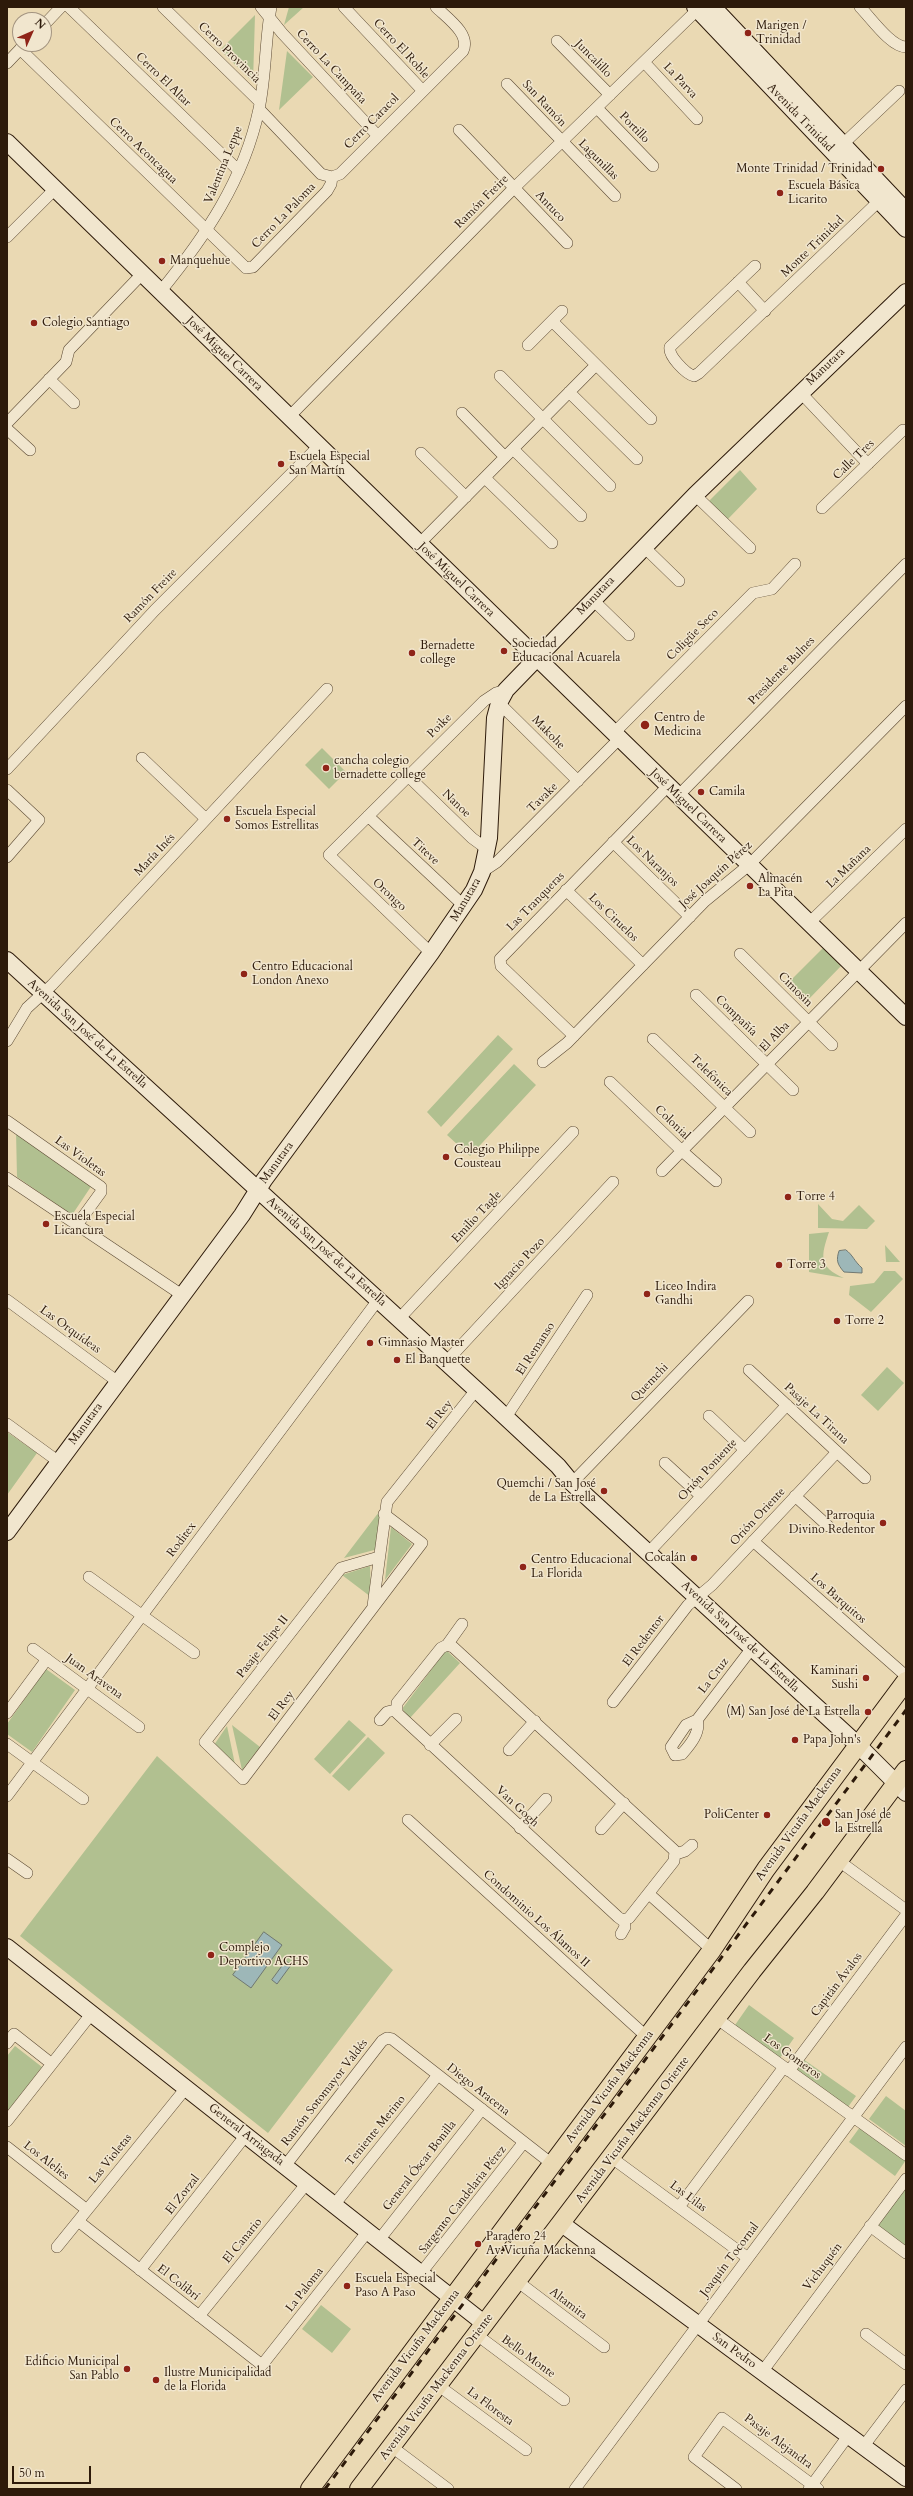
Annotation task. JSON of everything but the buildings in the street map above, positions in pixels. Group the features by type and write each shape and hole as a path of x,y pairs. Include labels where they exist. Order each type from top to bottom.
{"main road":[{"name":"Avenida Trinidad","path":"708,9 842,145 905,223"},
{"name":"Avenida Trinidad","path":"708,9 879,201 905,223"},
{"name":"José Miguel Carrera","path":"7,142 906,1017"},
{"name":"Manutara","path":"9,1524 58,1462 182,1296 432,953 464,906 482,872 487,849 495,718 502,696 536,657 695,494 906,292"},
{"name":"Avenida San José de La Estrella","path":"7,960 40,996 473,1393 554,1473 572,1483"},
{"name":"Avenida San José de La Estrella","path":"7,971 40,996"},
{"name":"Avenida San José de La Estrella","path":"376,1304 399,1319 446,1362 473,1393 506,1417 558,1466 572,1483 858,1745 904,1778"},
{"name":"Avenida Vicuña Mackenna","path":"310,2489 712,1950 758,1879 906,1682"},
{"name":"Avenida Vicuña Mackenna Oriente","path":"359,2489 562,2224 716,2018 904,1778"},
{"name":"General Arriagada","path":"7,1947 421,2273 452,2298 481,2329"},
{"name":"San Pedro","path":"562,2224 906,2478"}],"street":[{"path":"52,17 62,7"},
{"name":"Cerro El Altar","path":"69,7 239,171"},
{"name":"Cerro Provincia","path":"163,7 259,105"},
{"name":"Cerro La Campaña","path":"261,7 270,11 282,33 377,135"},
{"name":"Cerro El Roble","path":"344,7 422,90"},
{"name":"Cerro Caracol","path":"332,177 340,174 464,48 463,35 436,7"},
{"path":"860,7 896,45 906,47"},
{"name":"Ramón Freire","path":"289,417 514,188 644,62 708,9"},
{"name":"Valentina Leppe","path":"160,292 208,232 226,200 239,171 259,105 270,11"},
{"name":"Juncalillo","path":"557,40 610,95"},
{"path":"7,63 17,52"},
{"name":"Cerro Aconcagua","path":"29,52 208,232 243,266 249,268"},
{"name":"La Parva","path":"644,62 698,119"},
{"name":"San Ramón","path":"507,84 562,142"},
{"path":"842,145 899,91"},
{"path":"259,105 318,171 332,177"},
{"name":"Portillo","path":"597,108 653,166"},
{"name":"Antuco","path":"459,130 567,243"},
{"name":"Lagunillas","path":"562,142 615,196"},
{"name":"Cerro La Paloma","path":"249,268 253,267 326,191 331,184 332,177"},
{"path":"7,238 55,190"},
{"name":"Monte Trinidad","path":"755,266 670,347 671,355 689,374 694,376 699,373 766,311 879,201"},
{"path":"7,422 66,362 69,350 142,274"},
{"path":"738,282 766,311"},
{"path":"528,346 562,311"},
{"path":"552,322 651,419"},
{"path":"419,544 596,365"},
{"path":"500,376 610,486"},
{"path":"49,379 74,403"},
{"path":"569,392 637,459"},
{"path":"800,392 868,464"},
{"path":"462,413 581,516"},
{"path":"7,429 30,450"},
{"name":"Calle Tres","path":"822,508 903,430"},
{"name":"Ramón Freire","path":"7,769 155,610 319,446"},
{"path":"421,452 466,497"},
{"path":"485,478 552,543"},
{"path":"695,494 750,548"},
{"path":"644,546 679,581"},
{"name":"Coligüe Seco","path":"617,736 753,593 772,589 795,564"},
{"name":"Presidente Bulnes","path":"673,791 906,564"},
{"path":"592,600 629,635"},
{"name":"María Inés","path":"7,1041 27,1008 40,996 327,689"},
{"name":"Poike","path":"328,855 484,701 496,693 502,696"},
{"name":"Makohe","path":"502,696 578,781"},
{"name":"José Joaquín Pérez","path":"543,1062 574,1036 717,890 749,865 906,706"},
{"name":"Tavake","path":"482,872 497,862 578,781 617,736"},
{"path":"142,758 206,819"},
{"name":"Nanoe","path":"408,776 472,838 487,849"},
{"path":"7,790 40,820 7,857"},
{"name":"Las Tranqueras","path":"574,1036 502,966 499,961 502,955 613,842 673,791"},
{"name":"Titeve","path":"368,816 464,906"},
{"name":"La Mañana","path":"809,923 906,829"},
{"name":"Los Naranjos","path":"613,842 690,917"},
{"name":"Orongo","path":"328,855 432,953"},
{"name":"Los Ciruelos","path":"566,890 643,965"},
{"name":"El Alba","path":"662,1171 906,923"},
{"name":"Cimosin","path":"740,954 832,1045"},
{"name":"Compañía","path":"696,995 793,1090"},
{"name":"Telefónica","path":"653,1039 750,1132"},
{"name":"Colonial","path":"610,1082 682,1151 716,1181"},
{"name":"Las Violetas","path":"7,1121 101,1187 101,1192 77,1225"},
{"name":"Emilio Tagle","path":"399,1319 573,1132"},
{"path":"7,1178 182,1296"},
{"name":"Ignacio Pozo","path":"446,1362 612,1182"},
{"name":"El Remanso","path":"506,1417 587,1295"},
{"name":"Las Orquídeas","path":"7,1300 118,1382"},
{"name":"Quemchi","path":"572,1483 748,1301"},
{"name":"Roditex","path":"7,1796 376,1304"},
{"name":"Pasaje La Tirana","path":"749,1370 865,1478"},
{"name":"El Rey","path":"373,1606 384,1514 387,1502 473,1393"},
{"name":"Orión Poniente","path":"648,1553 786,1405"},
{"path":"709,1416 745,1450"},
{"path":"7,1424 58,1462"},
{"name":"Orión Oriente","path":"697,1597 712,1586 837,1452"},
{"path":"665,1463 701,1496"},
{"path":"795,1496 828,1526"},
{"name":"El Rey","path":"205,1742 243,1778 422,1543 384,1514"},
{"name":"Los Barquitos","path":"753,1541 906,1676"},
{"name":"Pasaje Felipe II","path":"205,1742 341,1568 379,1556"},
{"path":"89,1577 194,1653"},
{"name":"El Redentor","path":"613,1702 688,1605 697,1597"},
{"path":"380,1720 387,1712 395,1710 397,1703 441,1648 447,1645 462,1624"},
{"path":"447,1645 454,1647 673,1848 676,1854 674,1861 629,1918 624,1920 625,1927 621,1934"},
{"name":"La Cruz","path":"697,1720 752,1648"},
{"name":"Juan Aravena","path":"33,1649 139,1727"},
{"path":"7,1713 47,1659"},
{"name":"Van Gogh","path":"395,1710 399,1716 520,1828 618,1917 624,1920"},
{"path":"430,1745 456,1719"},
{"path":"509,1750 535,1722"},
{"path":"7,1744 83,1799"},
{"path":"520,1828 546,1799"},
{"path":"601,1829 624,1803"},
{"name":"Condominio Los Álamos II","path":"408,1820 647,2037"},
{"path":"676,1854 685,1852 692,1845"},
{"path":"7,1859 27,1873"},
{"path":"838,1861 906,1910"},
{"path":"649,1894 712,1950"},
{"name":"Capitán Ávalos","path":"679,2207 906,1915"},
{"path":"7,2122 92,2014"},
{"name":"Los Gomeros","path":"716,2018 906,2155"},
{"path":"7,2044 14,2034 52,2064"},
{"name":"Diego Aracena","path":"387,2038 392,2039 552,2164"},
{"name":"Ramón Sotomayor Valdés","path":"285,2166 382,2041 387,2038"},
{"name":"Joaquín Tocornal","path":"575,2489 906,2047"},
{"name":"Teniente Merino","path":"334,2204 438,2075"},
{"name":"Las Violetas","path":"57,2247 186,2088"},
{"name":"General Óscar Bonilla","path":"373,2236 482,2109"},
{"name":"El Zorzal","path":"140,2270 246,2136"},
{"name":"Sargento Candelaria Pérez","path":"421,2273 524,2142"},
{"name":"Los Alelies","path":"7,2147 87,2210"},
{"name":"Las Lilas","path":"612,2158 748,2258"},
{"name":"Vichuquén","path":"762,2372 906,2178"},
{"name":"El Canario","path":"199,2316 307,2183"},
{"name":"El Colibrí","path":"78,2221 262,2365"},
{"path":"870,2226 906,2253"},
{"name":"La Paloma","path":"262,2365 373,2236"},
{"name":"Altamira","path":"517,2281 604,2347"},
{"name":"Bello Monte","path":"481,2329 564,2400"},
{"path":"866,2334 906,2364"},
{"name":"La Floresta","path":"439,2386 526,2450"},
{"path":"863,2447 906,2390"},
{"name":"Pasaje Alejandra","path":"736,2489 694,2457 722,2418 813,2488"},
{"path":"813,2488 848,2436"},
{"path":"392,2447 448,2489"}],"green space":[{"path":"289,7 304,7 284,25"},
{"path":"255,15 253,82 220,50"},
{"path":"287,51 313,77 279,110"},
{"path":"740,470 757,489 728,519 708,502"},
{"name":"cancha colegio bernadette college","path":"322,748 346,772 329,789 305,765"},
{"path":"823,948 841,966 805,1003 786,985"},
{"path":"498,1035 513,1049 441,1127 427,1112"},
{"path":"514,1064 536,1085 470,1156 447,1135"},
{"path":"16,1131 92,1185 72,1215 17,1177"},
{"path":"818,1204 832,1219 843,1221 859,1205 875,1221 867,1229 818,1228"},
{"path":"829,1232 824,1248 824,1260 830,1270 844,1278 809,1272 809,1234"},
{"path":"885,1245 900,1262 886,1262"},
{"path":"884,1271 895,1271 903,1279 871,1312 849,1295 850,1286 874,1283"},
{"path":"887,1367 904,1383 878,1411 861,1395"},
{"path":"7,1432 37,1453 7,1495"},
{"path":"382,1508 378,1549 344,1558"},
{"path":"391,1527 412,1544 385,1580"},
{"path":"370,1566 371,1597 342,1575"},
{"path":"446,1650 460,1663 410,1718 402,1709"},
{"path":"46,1669 75,1690 32,1752 7,1734 7,1724"},
{"path":"349,1720 366,1735 330,1774 314,1759"},
{"path":"232,1725 260,1747 242,1770"},
{"path":"227,1726 236,1769 214,1745"},
{"path":"368,1737 385,1753 349,1791 332,1776"},
{"name":"Complejo Deportivo ACHS","path":"157,1756 393,1970 268,2133 20,1936"},
{"path":"749,2005 794,2038 780,2058 735,2025"},
{"path":"15,2046 42,2067 7,2112 7,2056"},
{"path":"803,2059 856,2096 848,2107 795,2070"},
{"path":"886,2096 906,2111 906,2146 869,2119"},
{"path":"860,2127 906,2160 895,2176 849,2142"},
{"path":"906,2187 906,2250 876,2228"},
{"path":"321,2305 351,2329 332,2353 302,2329"}],"water":[{"path":"846,1250 862,1268 862,1273 844,1272 840,1267 837,1259 839,1251"},
{"path":"264,1932 282,1945 251,1988 233,1975"},
{"path":"286,1961 291,1965 277,1984 272,1980"}],"railway":[{"path":"325,2489 906,1710"}],"place":[{"name":"Marigen / Trinidad","path":"748,33"},
{"name":"Monte Trinidad / Trinidad","path":"881,169"},
{"name":"Escuela Básica Licarito","path":"780,193"},
{"name":"Manquehue","path":"162,261"},
{"name":"Colegio Santiago","path":"34,323"},
{"name":"Escuela Especial San Martín","path":"281,464"},
{"name":"Sociedad Educacional Acuarela","path":"504,651"},
{"name":"Bernadette college","path":"412,653"},
{"name":"Centro de Medicina","path":"645,725"},
{"name":"cancha colegio bernadette college","path":"326,768"},
{"name":"Camila","path":"701,792"},
{"name":"Escuela Especial Somos Estrellitas","path":"227,819"},
{"name":"Almacén La Pita","path":"750,886"},
{"name":"Centro Educacional London Anexo","path":"244,974"},
{"name":"Colegio Philippe Cousteau","path":"446,1157"},
{"name":"Torre 4","path":"788,1197"},
{"name":"Escuela Especial Licancura","path":"46,1224"},
{"name":"Torre 3","path":"779,1265"},
{"name":"Liceo Indira Gandhi","path":"647,1294"},
{"name":"Torre 2","path":"837,1321"},
{"name":"Gimnasio Master","path":"370,1343"},
{"name":"El Banquette","path":"397,1360"},
{"name":"Quemchi / San José de La Estrella","path":"604,1491"},
{"name":"Parroquia Divino Redentor","path":"883,1523"},
{"name":"Cocalán","path":"694,1558"},
{"name":"Centro Educacional La Florida","path":"523,1567"},
{"name":"Kaminari Sushi","path":"866,1678"},
{"name":"(M) San José de La Estrella","path":"868,1712"},
{"name":"Papa John's","path":"795,1740"},
{"name":"PoliCenter","path":"767,1815"},
{"name":"San José de la Estrella","path":"826,1822"},
{"name":"Complejo Deportivo ACHS","path":"211,1955"},
{"name":"Paradero 24 Av.Vicuña Mackenna","path":"478,2244"},
{"name":"Escuela Especial Paso A Paso","path":"347,2286"},
{"name":"Edificio Municipal San Pablo","path":"127,2369"},
{"name":"Ilustre Municipalidad de la Florida","path":"156,2380"}]}
